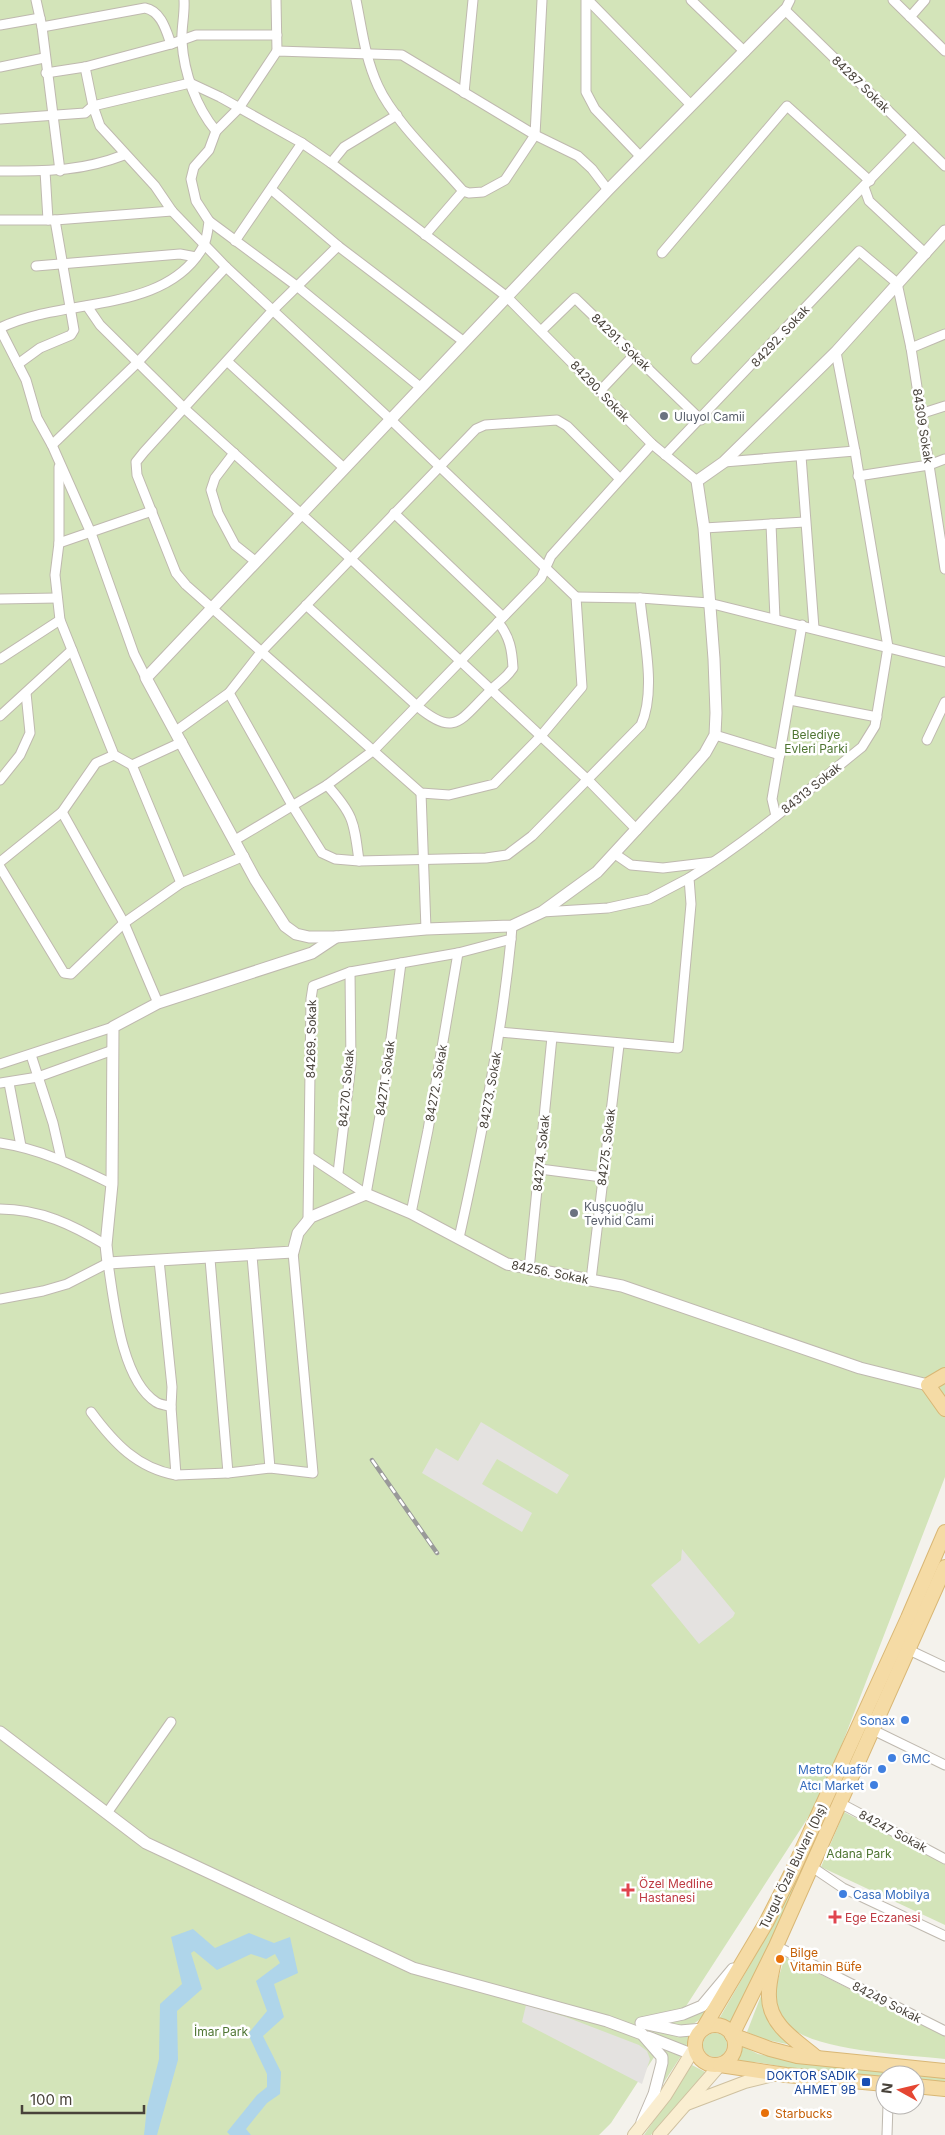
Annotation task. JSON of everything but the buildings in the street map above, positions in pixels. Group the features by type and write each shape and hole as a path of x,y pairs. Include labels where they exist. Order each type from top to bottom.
{"main road":[{"path":"945,1375 928,1385 945,1409"},
{"name":"Turgut Özal Bulvarı (Dış)","path":"704,2029 766,1923 792,1872 945,1532"},
{"name":"Turgut Özal Bulvarı (Dış)","path":"732,2035 812,1867 945,1567"},
{"path":"776,1946 769,1997 771,2010 778,2024 787,2034 817,2058"},
{"path":"636,2132 665,2096 695,2053 697,2037 704,2029 713,2025 726,2028 732,2035 735,2046 734,2053 725,2063 720,2065 659,2135"},
{"path":"732,2035 770,2049 817,2058 944,2070"},
{"path":"695,2053 707,2064 777,2074 875,2083"},
{"path":"687,2104 745,2082 777,2074"},
{"path":"925,2087 945,2090"}],"street":[{"path":"36,0 41,23 60,171"},
{"path":"184,0 185,16 181,41 190,83 204,117 216,131"},
{"path":"276,0 277,51 239,108 216,131 214,141 194,167 191,179 196,200 209,221 298,287 420,387"},
{"path":"356,0 361,36 378,86 397,115 463,191 469,193 483,192 505,180 535,135 542,0"},
{"path":"464,93 472,0"},
{"path":"587,0 690,104"},
{"path":"587,0 586,92 595,109 640,156"},
{"path":"691,0 745,52"},
{"path":"893,0 945,51"},
{"path":"910,17 925,0"},
{"path":"146,678 463,341 690,104 745,52 788,5"},
{"name":"84287 Sokak","path":"788,5 945,166"},
{"path":"0,25 41,23 144,8 155,12 164,26 171,44"},
{"path":"46,73 85,67 171,44 196,35 277,35"},
{"path":"277,51 402,55 535,135 578,156 592,169 608,190"},
{"path":"1,65 44,58"},
{"path":"85,67 93,106 100,126 124,155 144,173 172,211 204,246 274,309 576,597 640,598 709,603 945,662"},
{"path":"0,118 85,113 93,106 190,83"},
{"name":"84290. Sokak","path":"190,83 302,143 506,296 652,444 697,481"},
{"path":"662,254 787,106 867,184 869,201 926,254"},
{"path":"331,163 344,147 397,115"},
{"path":"696,359 914,135"},
{"path":"235,241 272,190 302,143"},
{"path":"0,172 60,171 98,165 124,155"},
{"path":"18,364 40,348 71,335 75,325 52,220 45,171"},
{"path":"272,190 338,246 463,341"},
{"path":"426,235 463,191"},
{"path":"0,220 52,220 172,211"},
{"path":"209,221 204,246 185,272 166,283 118,299 19,318 0,329 26,380 37,418 52,445 91,533 134,654 146,678 235,840 285,926 296,934 309,937 336,937 426,928 512,926 542,912 597,872 638,830 705,753 714,735 716,713 704,528 697,481 724,462 836,352 945,231"},
{"path":"338,246 274,309 136,462 137,475 176,573 210,608 262,651 421,793 449,795 494,784 540,737 582,687 576,597"},
{"name":"84292. Sokak","path":"665,455 701,420 859,251 897,283"},
{"path":"36,266 180,254 196,257"},
{"path":"52,445 138,363 226,267"},
{"name":"84309 Sokak","path":"897,283 911,348 928,465 942,532 945,569"},
{"name":"84291. Sokak","path":"541,331 575,298 701,420"},
{"path":"87,306 100,325 185,409 351,559 589,781 638,830"},
{"path":"911,348 945,334"},
{"name":"84313 Sokak","path":"542,912 608,908 649,900 690,878 715,862 776,816 862,747 872,734 877,717 888,647 858,476 856,451 836,352"},
{"path":"600,391 634,355"},
{"path":"228,362 344,468"},
{"path":"920,414 945,406"},
{"path":"176,731 229,693 262,651 438,466 480,427 553,419 567,426 619,478"},
{"path":"235,840 327,785 374,750 461,663 541,578 551,556 619,478 652,444"},
{"path":"724,462 856,451"},
{"path":"234,453 215,478 212,490 218,513 234,545 255,561"},
{"path":"800,456 814,628"},
{"path":"858,476 928,465 945,459"},
{"path":"59,464 59,543 55,575 60,620 114,755 132,765 181,883"},
{"path":"59,543 152,511"},
{"path":"306,605 417,706 433,719 443,723 458,722 473,710 490,690 504,680 514,668 511,645 501,620 394,513"},
{"path":"704,528 805,522"},
{"path":"771,524 776,619"},
{"path":"0,599 57,598"},
{"path":"229,693 292,805 322,853 335,859 360,861 486,858 506,855 532,836 589,781 641,724 646,713 649,687 640,598"},
{"path":"0,658 60,620"},
{"path":"776,816 772,799 802,625"},
{"path":"0,716 72,650"},
{"path":"0,780 20,755 30,733 26,693"},
{"path":"790,700 877,717"},
{"path":"928,740 945,702"},
{"path":"714,735 780,755"},
{"path":"132,765 182,742"},
{"path":"0,862 62,812 96,763 114,755"},
{"path":"327,785 343,803 354,821 360,861"},
{"path":"421,793 425,859 426,928"},
{"path":"62,812 124,923 158,1002"},
{"path":"615,854 631,865 663,868 715,862"},
{"path":"0,867 64,973 70,974 124,923 181,883 244,856"},
{"path":"500,1032 678,1048 691,904 690,878"},
{"path":"511,939 512,926"},
{"path":"0,1064 113,1026 158,1002 312,953 336,937"},
{"name":"84269. Sokak","path":"308,1220 311,1000 313,986 350,972 458,953 511,939"},
{"name":"84273. Sokak","path":"459,1238 480,1144 500,1032 511,939"},
{"name":"84272. Sokak","path":"411,1213 428,1130 458,953"},
{"name":"84271. Sokak","path":"366,1194 383,1099 401,963"},
{"name":"84270. Sokak","path":"338,1174 350,1064 350,972"},
{"path":"113,1026 112,1184 106,1245 108,1263 116,1312 129,1364 142,1388 157,1402 171,1407"},
{"name":"84274. Sokak","path":"529,1270 552,1037"},
{"name":"84275. Sokak","path":"591,1280 619,1044"},
{"path":"21,1146 4,1083 38,1077 113,1050"},
{"path":"31,1055 53,1123 61,1158"},
{"path":"0,1143 21,1146 61,1158 112,1184"},
{"path":"310,1157 366,1194"},
{"path":"540,1170 602,1178"},
{"path":"91,1412 110,1438 135,1460 159,1472 176,1475 228,1473 270,1468 313,1472 293,1252 298,1233 308,1220 335,1205 366,1194"},
{"name":"84256. Sokak","path":"366,1194 411,1213 507,1264 529,1270 622,1286 860,1368 928,1385"},
{"path":"0,1208 38,1213 73,1225 106,1245"},
{"path":"0,1299 43,1292 67,1284 108,1263 210,1259 293,1252"},
{"path":"252,1256 270,1468"},
{"path":"210,1259 228,1473"},
{"path":"159,1260 172,1387 171,1407 176,1475"},
{"path":"909,1650 945,1667"},
{"path":"107,1813 171,1722"},
{"path":"873,1730 945,1765"},
{"path":"0,1732 146,1843 413,1968 607,2021 641,2028 680,2031 704,2029"},
{"name":"84247 Sokak","path":"840,1803 945,1859"},
{"path":"812,1867 843,1888 945,1936"},
{"name":"84249 Sokak","path":"776,1946 945,2031"},
{"path":"641,2028 702,2006 734,1967 742,1962"},
{"path":"641,2028 695,2053"},
{"path":"636,2132 654,2094 662,2063 662,2056 641,2028"},
{"path":"887,2135 888,2115"}],"green space":[{"path":"0,0 945,0 945,1477 822,1796 679,2017 708,2005 702,2017 691,2025 692,2036 686,2046 666,2038 681,2056 655,2096 660,2048 611,2123 599,2135 0,2135"},
{"path":"945,1546 945,1551 928,1591 734,2025 719,2019 770,1930"},
{"name":"Adana Park","path":"844,1812 945,1864 945,1925 821,1867"},
{"path":"785,1957 945,2036 945,2059 840,2046 819,2041 789,2026 779,2011 773,1995"},
{"path":"764,1988 791,2045 763,2039 747,2032"},
{"path":"715,2033 724,2036 727,2045 724,2054 715,2057 706,2054 703,2045 706,2036"},
{"path":"740,2045 758,2054 791,2061 875,2070 875,2076 790,2068 756,2062 736,2063"},
{"path":"692,2065 707,2073 651,2135 644,2135"},
{"path":"925,2076 945,2078 945,2083 925,2081"}],"shaded area":[{"path":"481,1422 569,1475 557,1494 497,1459 482,1484 532,1513 522,1532 422,1473 436,1448 458,1461"},
{"path":"682,1549 735,1613 733,1617 699,1644 651,1585 681,1560"},
{"path":"526,2005 566,2017 639,2045 647,2051 650,2059 642,2084 522,2022"}],"water":[{"path":"193,1929 215,1948 249,1933 274,1943 290,1937 298,1973 274,1984 284,2017 263,2036 281,2072 280,2094 267,2103 246,2129 251,2135 230,2135 227,2132 257,2095 267,2087 267,2074 248,2034 267,2011 256,1981 280,1963 275,1954 266,1959 251,1954 217,1970 194,1951 191,1953 202,1989 177,2011 178,2060 157,2135 144,2135 147,2107 159,2059 160,2004 182,1984 171,1937"}],"railway":[{"path":"372,1460 437,1553"}],"place":[{"name":"Uluyol Camii","path":"664,416"},
{"name":"Kuşçuoğlu Tevhid Cami","path":"574,1213"},
{"name":"Sonax","path":"905,1720"},
{"name":"GMC","path":"892,1758"},
{"name":"Metro Kuaför","path":"882,1769"},
{"name":"Atcı Market","path":"874,1785"},
{"name":"Özel Medline Hastanesi","path":"628,1890"},
{"name":"Casa Mobilya","path":"843,1894"},
{"name":"Ege Eczanesi","path":"835,1917"},
{"name":"Bilge Vitamin Büfe","path":"780,1959"},
{"name":"DOKTOR SADIK AHMET 9B","path":"866,2082"},
{"name":"Starbucks","path":"765,2113"}],"park label":[{"name":"Belediye Evleri Parki","path":"816,741"},
{"name":"İmar Park","path":"221,2031"}]}
